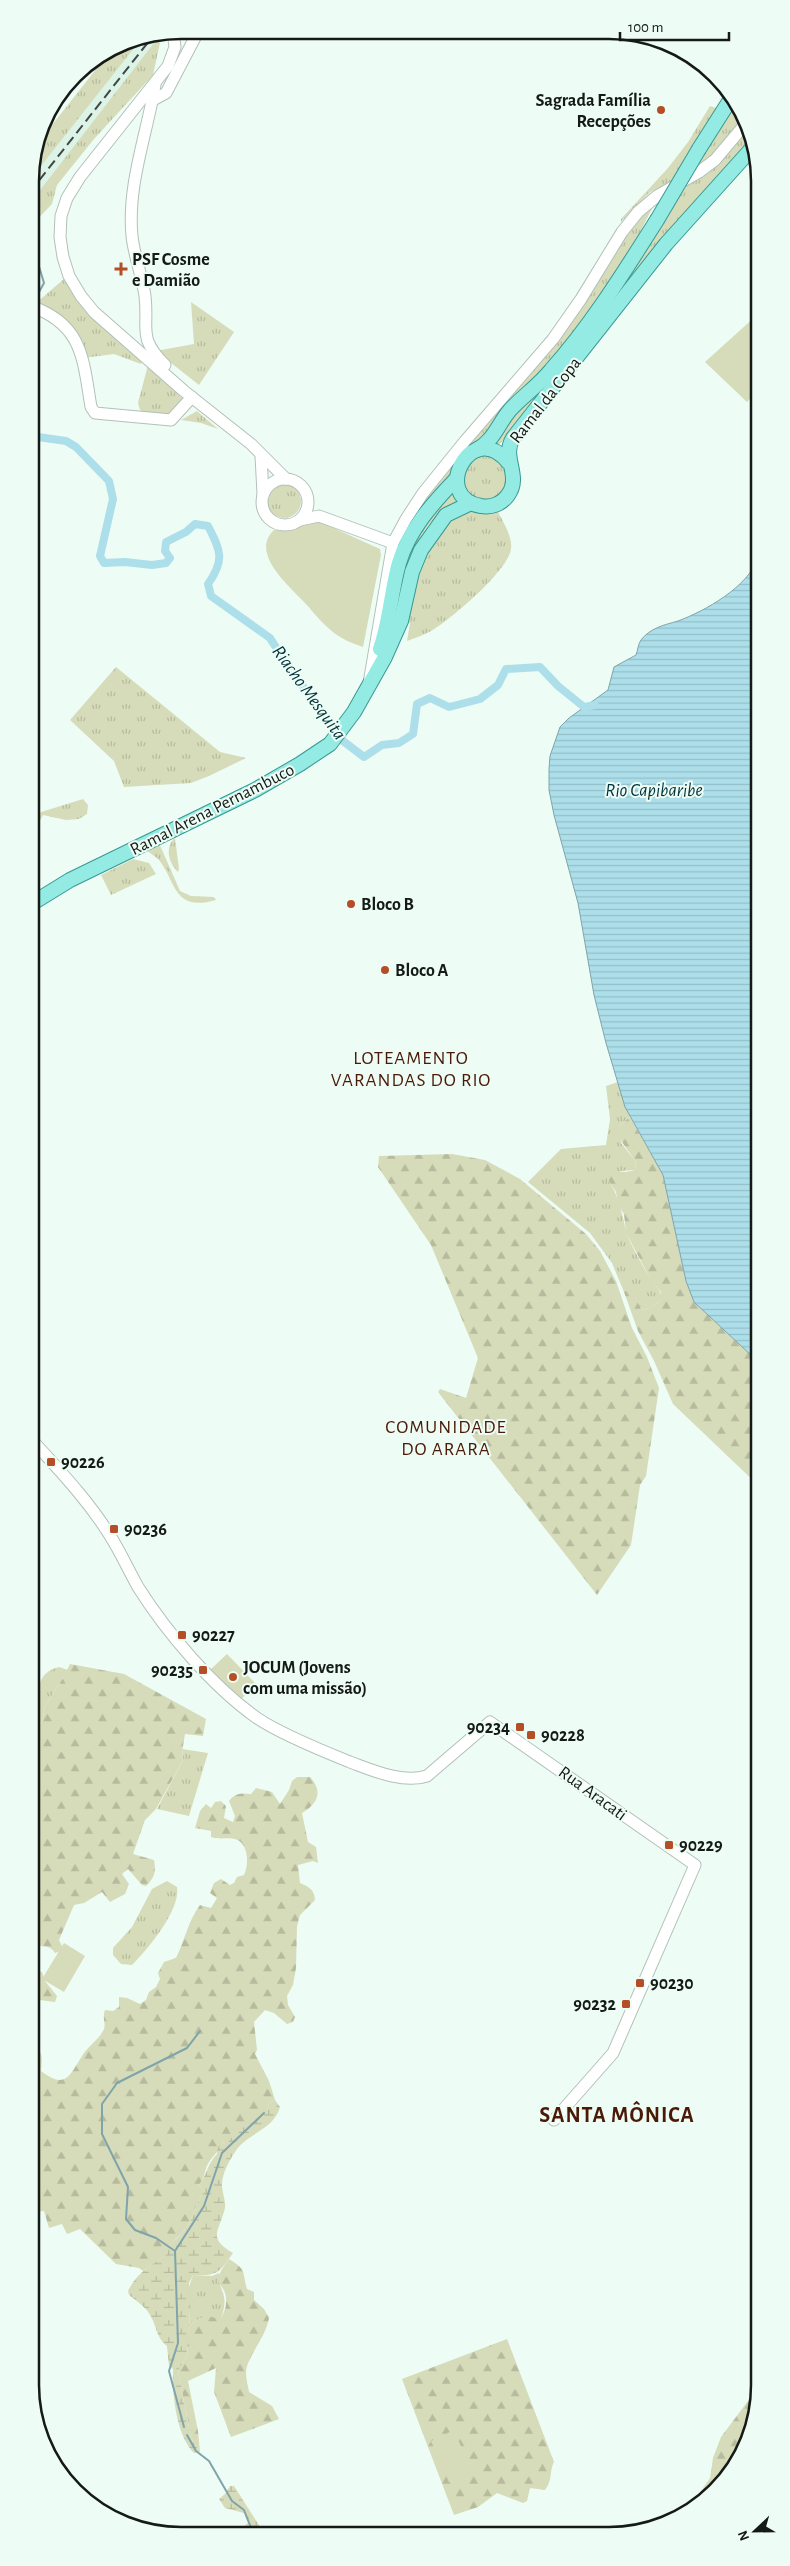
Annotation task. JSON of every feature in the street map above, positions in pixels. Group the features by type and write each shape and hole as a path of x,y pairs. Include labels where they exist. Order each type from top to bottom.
{"main road":[{"name":"Ramal da Copa","path":"474,451 493,437 509,411 550,372 610,295 728,104"},
{"name":"Ramal da Copa","path":"368,686 385,657 401,621 412,572 421,550 446,515 471,503 479,506 495,505 508,495 514,479 508,448 518,432 568,371 666,244 749,152"},
{"path":"471,503 461,493 456,478 457,459 474,451 491,450 499,452 510,463"},
{"path":"368,686 399,563 406,544 424,514 456,478"},
{"name":"Ramal Arena Pernambuco","path":"39,899 70,880 255,790 315,755 330,744 354,712 368,686"}],"street":[{"path":"175,39 172,58 156,84 80,177 67,198 61,216 60,237 67,269 80,296 94,312 188,394 251,444 286,479 301,485 319,516"},
{"path":"153,100 166,93 193,39"},
{"path":"156,84 134,193 131,221 132,237 140,267 146,304 145,336 152,352 166,366 188,394"},
{"path":"128,118 146,128"},
{"name":"Ramal da Copa","path":"393,543 424,492 457,459 553,339 581,299 622,232 638,212 657,196 699,172 715,160 741,129"},
{"path":"39,309 67,326 75,338 80,352 91,407 95,413 171,420 188,394"},
{"path":"134,346 145,336"},
{"path":"261,456 264,511 273,522 287,526 300,520 319,516 393,543 381,631"},
{"path":"263,496 271,483 286,479"},
{"path":"300,520 305,514 308,499"},
{"name":"Rua Aracati","path":"39,1448 85,1500 109,1534 138,1587 203,1670 258,1719 330,1754 387,1774 414,1779 427,1776 490,1722 696,1865 643,1981 613,2054 554,2120"}],"shaded area":[{"path":"156,41 39,191 39,168 135,47"}],"green space":[{"path":"158,40 160,43 153,75 94,139 57,185 52,204 39,218 39,191 156,41"},
{"path":"135,47 39,168 44,144 50,128 100,65"},
{"path":"729,105 739,123 716,151 699,167 650,192 621,222 621,219 668,168 688,142 710,106 719,109"},
{"path":"742,131 747,144 700,197 499,445 495,446 505,423 692,180"},
{"path":"663,193 654,205 619,272 583,321 536,376 501,408 492,430 467,450 454,465 454,477 394,553 427,491 498,405 615,247"},
{"path":"65,278 143,360 141,364 114,354 83,358 64,325 52,312 39,305 39,301"},
{"path":"191,302 234,332 199,385 156,351 194,344"},
{"path":"751,320 751,398 747,402 705,362"},
{"path":"148,365 185,401 169,415 146,413 140,410 138,403"},
{"path":"197,411 218,429 201,423 181,420"},
{"path":"484,456 496,460 502,466 506,478 502,490 496,496 484,500 472,496 466,490 462,478 466,466 472,460"},
{"path":"284,484 291,485 296,489 300,494 300,508 296,513 291,517 284,518 277,517 272,513 268,508 267,501 268,494 272,489 277,485"},
{"path":"454,491 460,502 443,511 430,523 419,540 411,558 392,635 399,592 408,557 425,525"},
{"path":"465,509 497,510 507,529 511,549 500,570 451,617 431,631 407,641 410,623 407,623 420,560 441,526"},
{"path":"309,521 320,522 380,549 381,555 363,647 344,639 327,627 282,579 269,559 266,549 268,539 274,530 292,530"},
{"path":"116,667 220,752 246,758 191,783 124,787 114,761 70,720"},
{"path":"83,799 88,805 87,814 79,819 66,820 43,815 39,823 39,813"},
{"path":"175,838 178,872 172,865 169,855 170,846"},
{"path":"159,843 180,891 191,896 214,897 216,900 202,903 191,902 184,899 178,893 159,860 146,850"},
{"path":"133,859 149,863 156,874 111,895 101,875"},
{"path":"618,1082 630,1117 619,1126 621,1143 636,1162 635,1170 620,1171 609,1181 618,1199 630,1240 645,1270 661,1293 660,1301 645,1310 641,1309 631,1289 624,1292 612,1263 590,1233 528,1182 561,1149 606,1145 610,1119 606,1086"},
{"path":"630,1117 663,1175 686,1281 694,1302 751,1355 751,1478 673,1404 638,1331 624,1292 631,1288 641,1309 645,1310 658,1303 661,1299 661,1292 651,1280 626,1233 624,1214 618,1205 616,1192 609,1181 609,1176 613,1171 626,1172 635,1170 636,1162 617,1135 619,1126"},
{"path":"452,1154 485,1160 520,1179 586,1234 600,1251 616,1281 632,1328 647,1357 659,1388 646,1476 640,1485 631,1545 597,1595 438,1392 440,1389 466,1398 478,1358 431,1245 378,1167 379,1156"},
{"name":"JOCUM (Jovens com uma missão)","path":"227,1654 257,1685 240,1700 210,1670"},
{"path":"70,1664 124,1674 206,1719 203,1736 185,1734 182,1752 183,1760 156,1809 145,1820 133,1854 154,1860 155,1871 153,1877 146,1886 142,1885 128,1869 122,1874 129,1884 125,1894 110,1902 102,1892 84,1903 74,1905 59,1940 64,1950 55,1953 48,1947 39,1946 39,1725 42,1722 45,1706"},
{"path":"59,1667 68,1670 45,1706 42,1722 39,1725 40,1683 42,1678 53,1669"},
{"path":"182,1749 208,1753 189,1816 157,1809 183,1760"},
{"path":"297,1777 310,1777 317,1788 318,1793 315,1802 302,1813 308,1842 316,1847 318,1863 313,1861 298,1865 300,1883 314,1893 315,1900 300,1915 297,1926 296,1968 293,1985 287,1996 288,2005 295,2017 293,2022 287,2024 274,2013 265,2010 254,2022 257,2050 255,2054 269,2081 275,2100 269,2103 267,2109 243,2124 226,2145 223,2142 206,2168 199,2185 204,2192 190,2222 181,2234 166,2247 167,2254 143,2271 139,2268 116,2264 80,2229 67,2234 62,2224 49,2228 44,2211 39,2211 39,2049 42,2059 41,2071 57,2080 67,2077 104,2029 105,2010 113,2011 119,2007 119,1997 127,1998 140,2004 146,2000 149,1992 156,1987 160,1979 158,1973 164,1962 176,1958 192,1918 200,1905 211,1908 217,1898 210,1893 214,1883 221,1879 230,1885 234,1883 237,1877 244,1875 247,1855 240,1841 232,1838 211,1837 211,1831 195,1828 200,1811 206,1804 211,1808 215,1802 221,1801 226,1806 224,1818 233,1822 235,1816 229,1801 234,1796 251,1794 256,1788 272,1792 280,1804 289,1790 292,1781"},
{"path":"167,1881 177,1887 177,1896 174,1907 162,1929 132,1965 121,1964 113,1955 113,1948 132,1927 152,1889"},
{"path":"64,1943 85,1956 64,1992 42,1979"},
{"path":"39,1971 42,1972 45,1981 57,1996 55,2002 39,2000"},
{"path":"275,2100 280,2107 277,2114 267,2126 237,2149 223,2176 222,2185 225,2208 217,2238 225,2248 233,2253 217,2272 208,2275 193,2275 189,2283 190,2339 187,2346 188,2354 178,2371 191,2438 200,2452 194,2453 183,2436 176,2414 173,2369 169,2366 167,2346 159,2336 148,2312 129,2295 128,2291 140,2274 167,2254 165,2247 184,2231 204,2192 199,2185 222,2142 226,2144 249,2117 261,2110 267,2109 269,2103"},
{"path":"229,2259 239,2266 244,2274 247,2289 254,2292 254,2300 264,2309 269,2318 247,2366 246,2377 249,2392 272,2406 279,2419 231,2437 214,2392 216,2368 188,2381 198,2431 200,2452 191,2438 178,2371 188,2354 187,2346 190,2326 200,2318 207,2316 221,2319 226,2307 226,2296 218,2280 222,2269"},
{"path":"219,2273 224,2298 221,2319 200,2318 190,2326 188,2290 193,2275 212,2276"},
{"path":"507,2339 554,2462 549,2483 545,2490 530,2488 527,2501 523,2503 497,2493 478,2507 454,2515 402,2379"},
{"path":"751,2397 749,2413 737,2448 716,2479 699,2495 710,2478 713,2458 721,2437"},
{"path":"454,2430 472,2472 449,2482 431,2441"},
{"path":"230,2486 234,2486 260,2527 243,2527 248,2523 244,2513 225,2508 219,2499"}],"water":[{"name":"Rio Capibaribe","path":"751,572 751,1355 694,1302 686,1281 663,1175 625,1107 606,1043 594,995 578,903 549,790 550,756 560,727 569,718 608,690 614,667 636,655 640,642 649,633 689,617 713,604 745,579"}],"waterway":[{"path":"39,266 44,283 39,292"},
{"name":"Riacho Mesquita","path":"39,437 66,441 76,447 109,481 113,499 100,556 104,563 125,562 152,565 166,563 170,558 165,551 166,542 186,532 195,524 208,526 216,542 219,555 217,568 208,584 211,596 270,638 291,671 343,741 364,757 382,745 399,743 413,734 417,704 430,698 449,707 480,699 498,685 506,669 540,667 558,686 584,707 595,705"},
{"path":"184,2427 169,2371 178,2343 175,2251 156,2238 135,2230 126,2219 128,2187 102,2134 102,2104 117,2083 187,2048 200,2031"},
{"path":"175,2251 204,2206 222,2153 264,2113"},
{"path":"187,2435 196,2451 209,2461 232,2501 244,2510 251,2527"}],"railway":[{"path":"39,181 148,43"}],"place":[{"name":"Sagrada Família Recepções","path":"661,110"},
{"name":"PSF Cosme e Damião","path":"121,269"},
{"name":"Bloco B","path":"351,904"},
{"name":"Bloco A","path":"385,970"},
{"name":"90226","path":"51,1462"},
{"name":"90236","path":"114,1529"},
{"name":"90227","path":"182,1635"},
{"name":"90235","path":"203,1670"},
{"name":"JOCUM (Jovens com uma missão)","path":"233,1677"},
{"name":"90234","path":"520,1727"},
{"name":"90228","path":"531,1735"},
{"name":"90229","path":"669,1845"},
{"name":"90230","path":"640,1983"},
{"name":"90232","path":"626,2004"}],"district":[{"name":"LOTEAMENTO VARANDAS DO RIO","path":"411,1068"},
{"name":"COMUNIDADE DO ARARA","path":"446,1437"},
{"name":"SANTA MÔNICA","path":"617,2114"}]}
